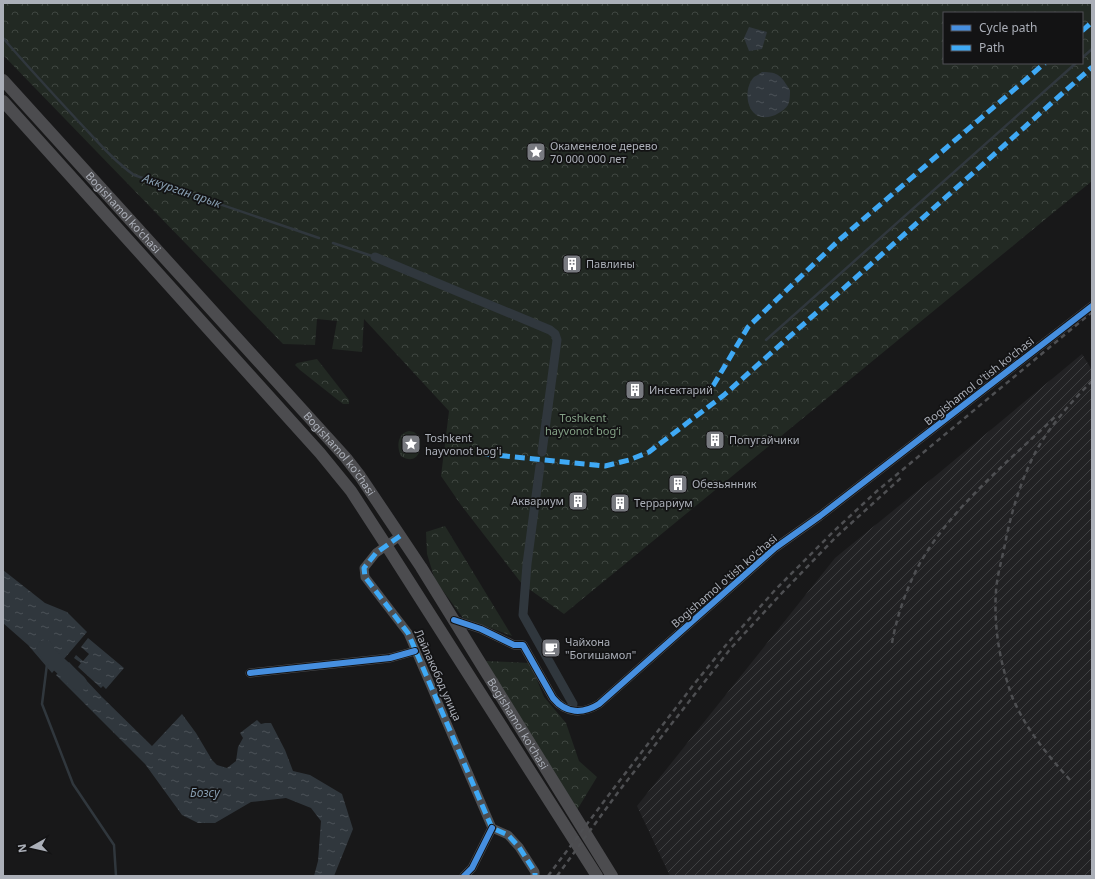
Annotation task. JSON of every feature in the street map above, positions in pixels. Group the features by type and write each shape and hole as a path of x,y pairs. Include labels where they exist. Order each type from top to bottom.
{"main road":[{"name":"Bogishamol ko'chasi","path":"3,80 337,447 360,476 454,620 612,876"},
{"name":"Bogishamol ko'chasi","path":"3,100 335,471 351,491 597,876"},
{"path":"45,146 53,145 55,137"}],"street":[{"name":"Bogishamol o'tish ko'chasi","path":"454,620 481,629 514,645 523,645 553,698 563,707 576,712 583,712 594,708 775,548 827,511 1092,306"},
{"path":"386,545 400,536"},
{"name":"Лайлакобод улица","path":"386,545 376,553 364,568 365,577 408,633 492,828"},
{"path":"250,673 390,658 415,651"},
{"path":"464,876 472,868 492,828 508,835 519,847 535,872 535,876"}],"shaded area":[{"path":"1082,354 1092,370 1092,876 670,876 637,806 835,558"}],"green space":[{"name":"Toshkent hayvonot bogʻi","path":"3,3 1092,3 1092,181 564,614 522,584 461,505 441,476 449,411 364,319 362,352 332,349 337,321 317,319 315,345 283,344 3,55"},
{"path":"317,359 349,400 349,404 343,404 295,365 297,363"},
{"path":"409,431 414,432 420,437 421,442 417,456 411,459 406,459 401,456 398,444 402,434"},
{"path":"445,526 512,636 463,618 435,580 427,554 426,532"},
{"path":"485,661 530,663 544,697 566,723 579,761 597,777 577,810"}],"water":[{"path":"749,27 767,32 762,49 749,51 744,38"},
{"path":"762,72 776,74 784,81 790,90 788,105 776,115 761,117 750,108 748,99 749,85 754,77"},
{"path":"3,570 45,603 67,612 87,632 52,673 28,645 3,623"},
{"path":"88,638 124,668 106,689 103,686 101,688 78,667 81,663 74,658 76,655 83,661 89,654 81,647"},
{"name":"Бозсу","path":"69,662 152,746 182,714 196,733 212,760 217,765 227,768 236,761 238,747 243,738 240,733 257,720 261,724 271,723 285,750 293,771 310,775 342,794 353,829 334,876 314,876 318,861 321,821 311,808 286,798 251,802 215,823 198,823 182,815 145,764 56,675"}],"waterway":[{"name":"Аккурган арык","path":"3,38 99,143 119,163 134,175 319,238"},
{"path":"1083,57 1092,49"},
{"path":"766,340 1075,64"},
{"name":"Аккурган арык","path":"333,243 375,257"},
{"path":"375,257 550,330 555,334 557,340 542,452"},
{"path":"540,466 527,564 523,615 573,704"},
{"name":"Бозсу","path":"45,648 48,654 79,683"},
{"path":"47,664 42,704 73,784 114,845 116,876"}],"railway":[{"path":"548,876 695,683 726,645 776,589 834,531 877,491 1092,312"},
{"path":"1070,780 1046,752 1025,723 1009,689 999,648 996,625 996,591 998,573 1016,498 1034,455 1053,425 1092,381"},
{"path":"892,643 907,591 920,563 933,542 965,503 1056,416"},
{"path":"557,876 619,791 731,648 836,537 902,477"}],"marked path":[{"path":"1083,30 1092,22"},
{"path":"713,386 748,327 838,241 1044,64"},
{"path":"485,454 605,466 629,460 649,452 724,395 1092,67"},
{"path":"400,536 376,553 364,568 365,577 408,633 492,828 508,835 519,847 535,872 535,876"}],"cycle path":[{"path":"454,620 481,629 514,645 523,645 553,698 569,710 587,710 599,704 775,548 820,516 1092,306"},
{"path":"250,673 390,658 415,651"},
{"path":"464,876 472,868 492,828"}],"place":[{"name":"Окаменелое дерево 70 000 000 лет","path":"536,152"},
{"name":"Павлины","path":"572,264"},
{"name":"Инсектарий","path":"635,390"},
{"name":"Попугайчики","path":"715,440"},
{"name":"Toshkent hayvonot bog'i","path":"411,444"},
{"name":"Обезьянник","path":"678,484"},
{"name":"Аквариум","path":"578,501"},
{"name":"Террариум","path":"620,503"},
{"name":"Чайхона \"Богишамол\"","path":"551,648"}]}
